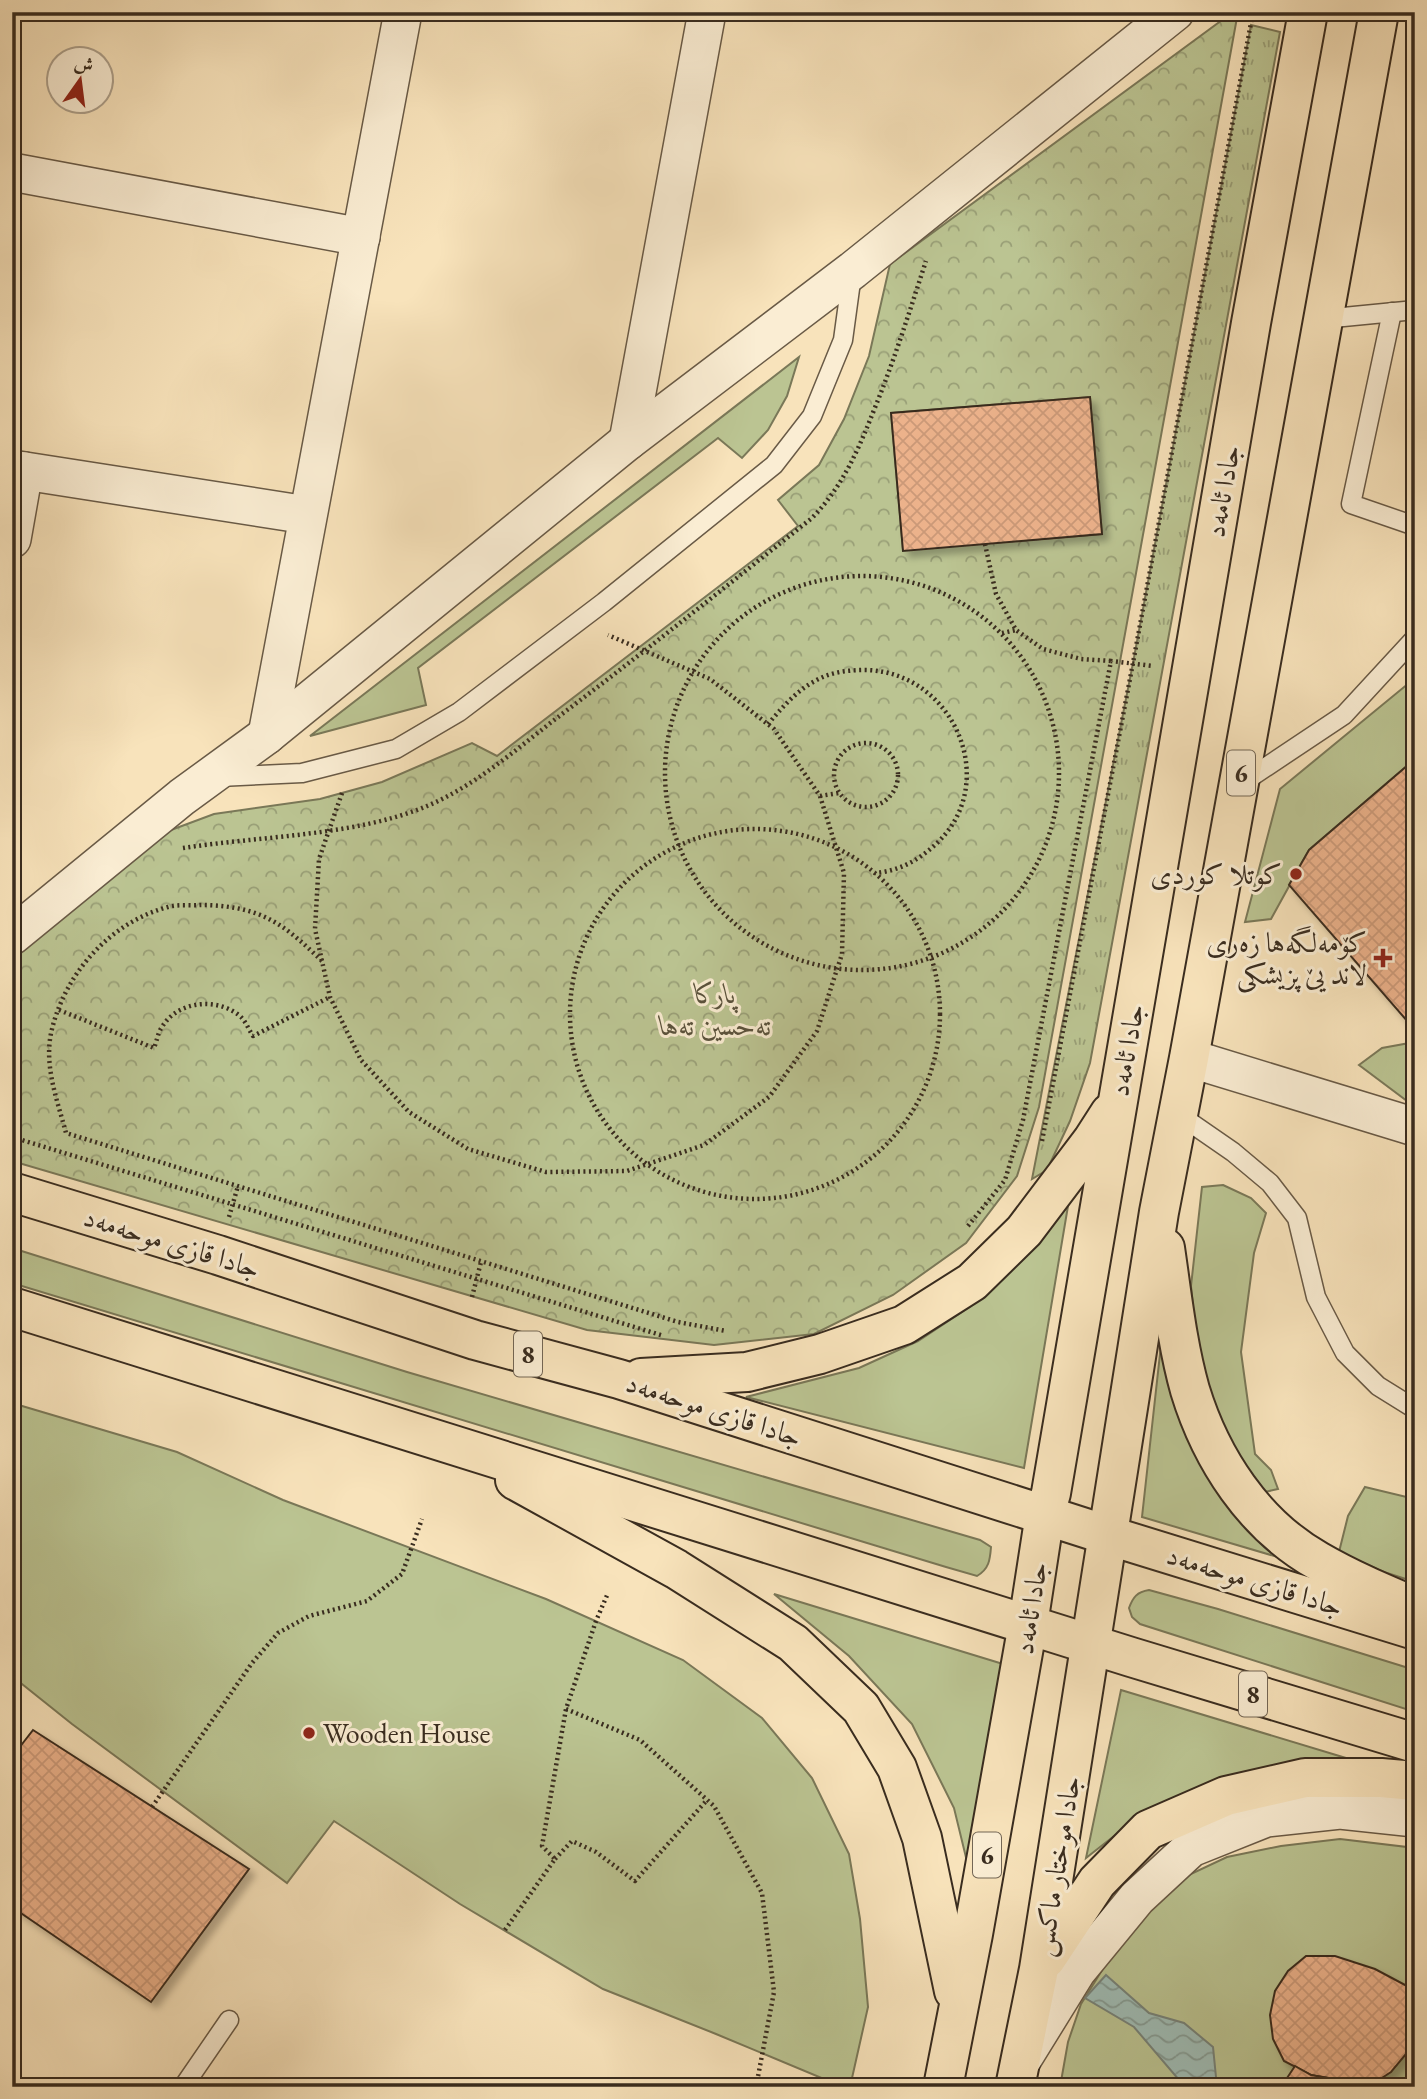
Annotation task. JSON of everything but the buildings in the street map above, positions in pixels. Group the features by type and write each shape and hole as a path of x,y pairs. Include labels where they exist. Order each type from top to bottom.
{"main road":[{"name":"جادا ئامەد","path":"943,2087 1028,1624 1251,323 1308,12"},
{"name":"6","path":"1091,1644 1159,1212 1379,12"},
{"path":"619,1379 747,1371 820,1354 904,1325 972,1282 1024,1231 1092,1141 1117,1102"},
{"name":"جادا قازی موحەمەد","path":"12,1192 219,1255 475,1340 619,1379 1415,1630"},
{"path":"1159,1212 1178,1336 1190,1389 1203,1427 1241,1493 1269,1525 1316,1560 1373,1589 1415,1606"},
{"name":"8","path":"12,1307 1415,1743"},
{"path":"443,1440 676,1569 793,1643 861,1708 897,1768 922,1838 957,2006"},
{"name":"جادا موختار ماكس","path":"1018,2075 1039,1969 1091,1644"},
{"path":"1039,1969 1097,1882 1148,1830 1226,1796 1305,1778 1415,1781"}],"street":[{"path":"267,735 402,12"},
{"path":"628,441 708,12"},
{"path":"12,936 208,778 267,735 628,441 853,270 1175,12"},
{"path":"12,172 361,237"},
{"path":"12,539 18,470 307,515"},
{"path":"1189,1058 1415,1127"},
{"path":"1018,2075 1077,1972 1137,1898 1191,1848 1266,1818 1340,1810 1415,1818"}],"lane":[{"path":"208,778 302,773 396,748 459,712 578,622 774,465 813,416 843,340 853,270"},
{"path":"1323,319 1415,310"},
{"path":"1392,313 1351,504 1415,526"},
{"path":"1239,785 1344,715 1415,638"},
{"path":"1178,1114 1233,1152 1270,1183 1297,1218 1316,1297 1345,1353 1378,1386 1415,1409"},
{"path":"183,2087 229,2020"}],"path":[{"path":"1210,21 1221,12"},
{"path":"1041,1145 1253,12"},
{"path":"173,851 329,830 385,819 427,806 481,776 645,651 823,507 851,466 864,436 893,362 926,260"},
{"path":"985,544 996,594 1016,630 1043,649 1081,659 1191,671"},
{"path":"883,577 947,594 1002,633 1037,680 1057,734 1061,792 1048,849 1018,899 975,938 932,959 837,969 785,951 734,922 695,884 673,844 662,773 673,708 705,650 755,606 817,580 883,577"},
{"path":"354,759 319,859 315,929 330,998 361,1060 380,1081 409,1112 468,1149 546,1172 627,1171 704,1145 769,1097 817,1031 842,954 844,873 820,796 774,729 710,680 578,622"},
{"path":"1002,633 1016,630"},
{"path":"963,1231 1005,1180 1023,1119 1111,661"},
{"path":"768,724 788,700 815,680 847,670 882,670 915,682 942,705 960,734 965,757 967,768 962,803 946,834 920,858 888,872 874,873"},
{"path":"859,744 879,746 894,760 897,781 894,791 877,805 856,806 846,801 839,793 835,783 836,763 841,754 849,748 859,744"},
{"path":"820,796 839,793"},
{"path":"723,830 784,830 835,846 891,885 925,935 932,959 942,993 938,1056 915,1113 873,1160 819,1190 757,1201 696,1191 644,1164 598,1116 573,1059 569,996 584,938 618,887 673,844 723,830"},
{"path":"322,961 300,940 267,918 223,905 169,906 125,925 91,956 65,991 52,1030 49,1070 66,1133 678,1322 730,1332"},
{"path":"59,1010 155,1048 162,1026 175,1013 198,1004 220,1005 242,1017 253,1036 330,998"},
{"path":"12,1137 667,1337"},
{"path":"152,1807 252,1663 278,1633 309,1616 368,1601 402,1574 422,1519"},
{"path":"555,1858 542,1846 566,1709 608,1593"},
{"path":"566,1709 640,1740 708,1800 714,1806 762,1893 774,1992 756,2087"},
{"path":"505,1930 555,1858 572,1841 596,1852 635,1881 708,1800"}],"green space":[{"name":"پارکا تەحسین تەها","path":"1233,12 1238,12 1039,1107 1017,1176 966,1243 893,1295 814,1334 714,1345 587,1330 12,1161 12,942 155,836 214,814 320,799 382,782 472,743 497,756 798,526 778,500 819,465 844,419 869,356 890,264","holes":["1090,397 1102,534 903,550 891,413"]},
{"path":"1251,25 1280,32 1090,1063 1070,1121 1047,1170 1032,1179 1133,663"},
{"path":"799,357 787,396 768,430 742,458 718,438 418,668 426,705 310,736"},
{"path":"1415,678 1415,759 1309,850 1271,919 1245,922 1280,789"},
{"path":"1415,1042 1415,1107 1359,1065 1382,1048"},
{"path":"1223,1185 1251,1198 1266,1213 1254,1253 1241,1352 1255,1454 1271,1470 1278,1489 1265,1492 1256,1490 1215,1415 1197,1348 1191,1286 1202,1187"},
{"path":"1069,1200 1024,1468 746,1397 859,1368 918,1341 971,1306 1015,1267"},
{"path":"12,1248 407,1372 980,1540 991,1547 988,1564 977,1576 12,1283"},
{"path":"1162,1336 1291,1561 1142,1517"},
{"path":"12,1403 177,1452 283,1500 546,1599 683,1660 762,1718 812,1778 849,1854 860,1919 868,2007 850,2087 843,2087 603,1989 460,1904 334,1821 287,1883 72,1724 12,1676"},
{"path":"1365,1487 1415,1499 1415,1582 1339,1552 1348,1516"},
{"path":"1149,1590 1415,1670 1415,1712 1140,1624 1132,1617 1129,1608 1136,1596"},
{"path":"774,1594 1003,1664 971,1878 954,1808 912,1724 849,1656"},
{"path":"1121,1690 1346,1758 1221,1779 1137,1818 1086,1858"},
{"path":"1340,1839 1415,1848 1415,2087 1060,2087 1068,2042 1081,2004 1109,1959 1139,1921 1178,1880 1227,1857 1281,1846"}],"water":[{"path":"1106,1975 1149,2013 1184,2023 1213,2047 1216,2077 1222,2087 1185,2087 1134,2027 1085,1998"}],"place":[{"name":"كوتلا كوردی","path":"1296,874"},
{"name":"کۆمه‌لگه‌ها زه‌ری لاند یێ پزیشکی","path":"1383,958"},
{"name":"Wooden House","path":"309,1733"}]}
